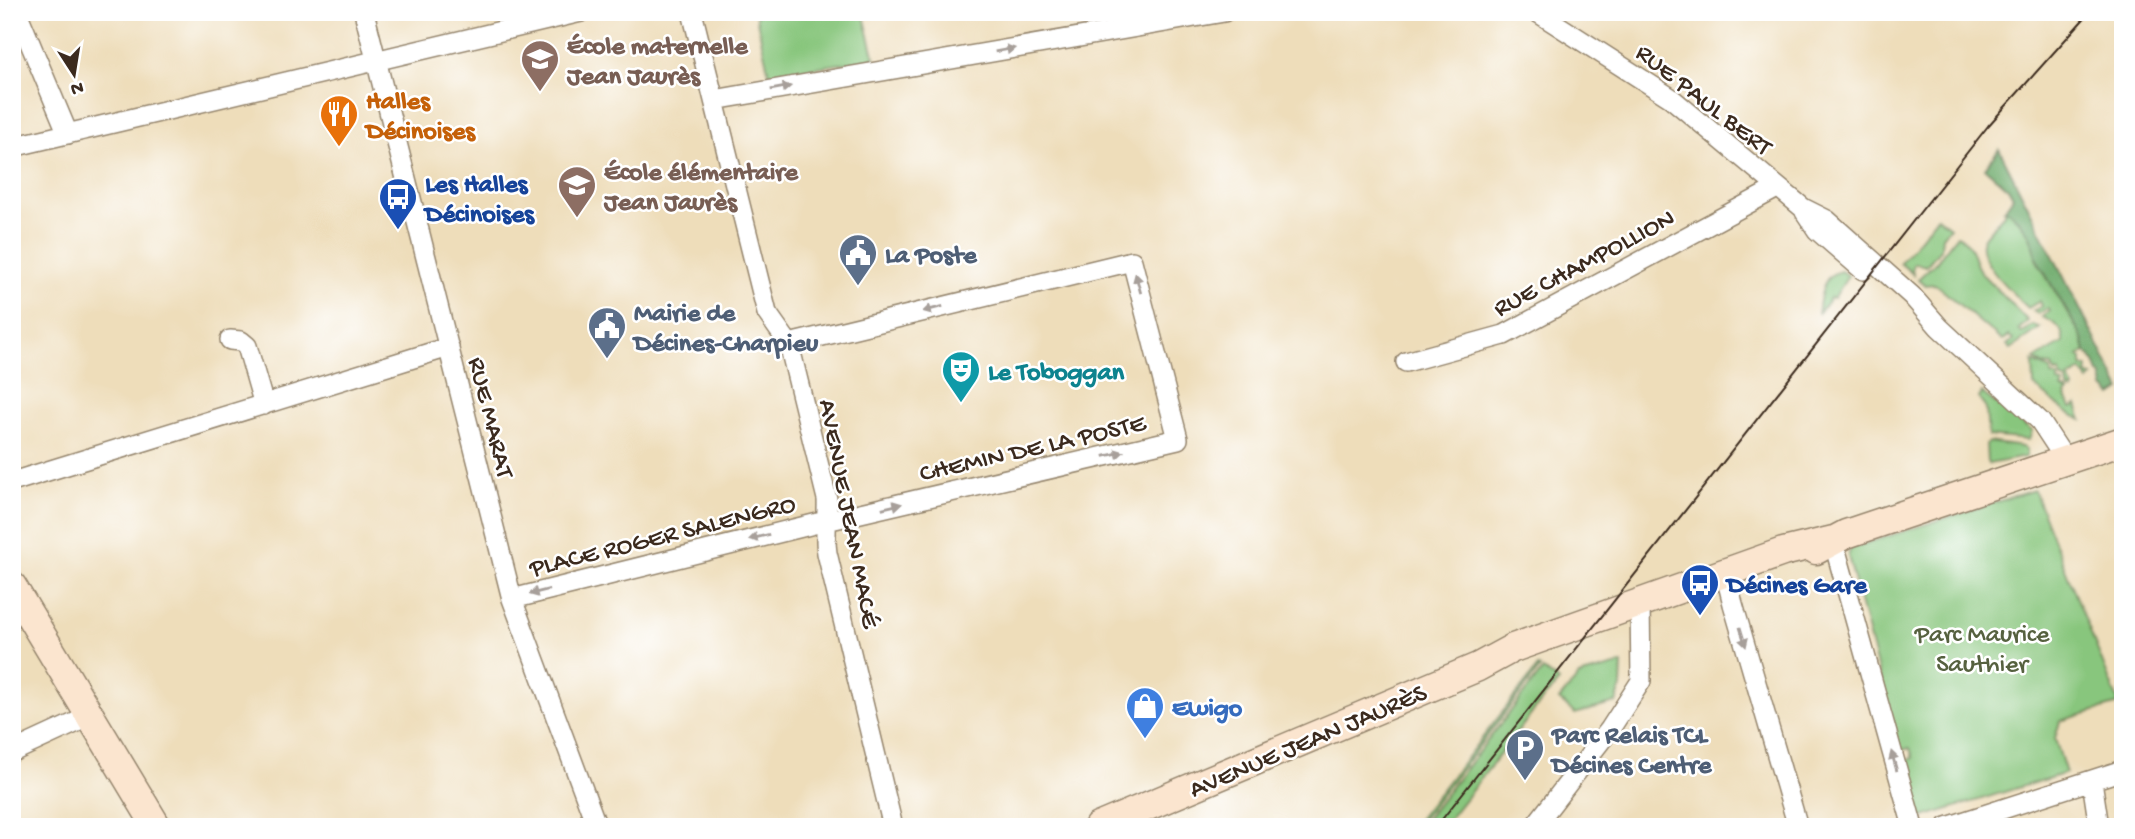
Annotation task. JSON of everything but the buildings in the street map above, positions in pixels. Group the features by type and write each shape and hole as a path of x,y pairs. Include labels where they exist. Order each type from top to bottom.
{"main road":[{"name":"AVENUE JEAN JAURÈS","path":"1098,827 1478,667 1529,655 1730,579 1793,562 1833,540 2123,440"},
{"path":"12,586 157,827"}],"street":[{"path":"17,12 68,134"},
{"name":"RUE MARAT","path":"364,12 512,599 597,827"},
{"path":"12,147 581,12"},
{"name":"AVENUE JEAN MACÉ","path":"692,12 766,313 789,344 827,499 827,553 893,827"},
{"path":"713,100 1224,12"},
{"name":"RUE PAUL BERT","path":"1537,12 1671,98 1803,208 1818,230 1903,304 1939,327 2040,421 2065,459"},
{"name":"RUE CHAMPOLLION","path":"1406,362 1504,335 1777,188"},
{"name":"CHEMIN DE LA POSTE","path":"789,344 1132,261 1178,439 826,521"},
{"path":"230,340 241,341 247,346 264,405"},
{"path":"12,482 449,347"},
{"name":"PLACE ROGER SALENGRO","path":"512,599 826,521"},
{"path":"1833,540 1913,827"},
{"path":"1730,579 1798,827"},
{"path":"1534,827 1610,729 1641,681 1640,611"},
{"path":"12,752 90,716"},
{"path":"1947,827 2123,770"},
{"path":"2092,781 2099,827"}],"green space":[{"path":"755,12 863,12 875,59 769,74"},
{"path":"1999,149 2121,390 2112,396 2104,388 2102,376 2086,352 2083,339 2036,258 2027,232 2008,210 2004,210 2013,197 2008,188 1985,168"},
{"path":"2004,210 2008,210 2027,232 2036,259 2083,339 2086,352 2078,356 2082,359 2082,367 2088,368 2087,375 2093,377 2088,381 2082,371 2069,378 2073,391 2068,389 2067,380 2061,379 2060,372 2055,373 2052,366 2043,365 2035,359 2063,343 2058,326 2042,317 2050,311 2048,308 2038,314 2033,311 2042,306 2040,301 2028,308 2005,286 1984,257 1983,239 2004,214"},
{"path":"1937,217 1950,227 1942,236 1941,248 1926,266 1915,263 1912,266 1913,274 1900,263"},
{"path":"1957,235 1970,247 1982,274 2028,321 2018,330 2022,333 2033,325 2040,328 2011,349 2007,345 2013,340 2009,336 2002,341 1935,284 1925,285 1918,279 1936,262"},
{"path":"1841,271 1848,276 1834,298 1831,297 1818,314 1825,282 1834,273"},
{"path":"2033,362 2051,370 2051,376 2058,377 2058,383 2064,384 2062,389 2068,392 2065,395 2071,408 2077,405 2082,420 2066,412 2034,386"},
{"path":"1982,393 2032,431 2029,440 1988,436 1986,409 1979,398"},
{"path":"1988,442 2022,447 2026,449 2026,457 1989,464 1986,445"},
{"name":"Parc Maurice Sauthier","path":"2034,490 2119,704 2060,721 2055,739 2066,773 1920,818 1902,762 1913,758 1910,748 1899,751 1848,556 1851,548"},
{"path":"1622,664 1621,687 1616,703 1575,714 1559,700 1579,676"},
{"path":"1538,667 1540,668 1416,827 1412,827"},
{"path":"1543,670 1559,682 1443,827 1420,827"}],"tram line":[{"path":"1436,827 1988,126 2090,12"}],"place":[{"name":"École maternelle Jean Jaurès","path":"540,93"},
{"name":"Halles Décinoises","path":"339,148"},
{"name":"École élémentaire Jean Jaurès","path":"577,219"},
{"name":"Les Halles Décinoises","path":"398,231"},
{"name":"La Poste","path":"858,287"},
{"name":"Mairie de Décines-Charpieu","path":"607,360"},
{"name":"Le Toboggan","path":"961,404"},
{"name":"Décines Gare","path":"1700,617"},
{"name":"Ewigo","path":"1145,740"},
{"name":"Parc Relais TCL Décines Centre","path":"1525,782"}]}
